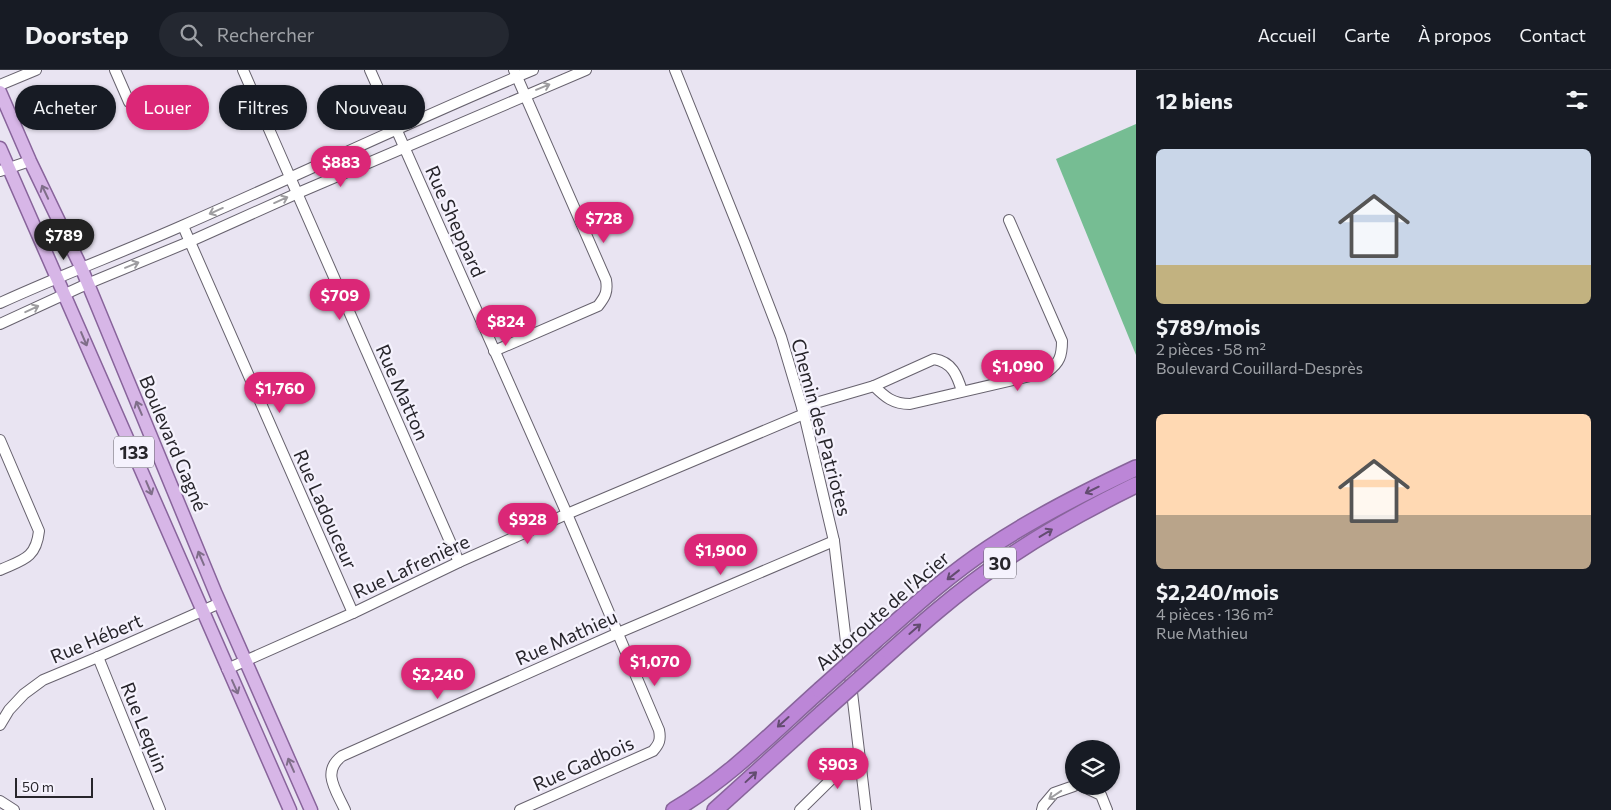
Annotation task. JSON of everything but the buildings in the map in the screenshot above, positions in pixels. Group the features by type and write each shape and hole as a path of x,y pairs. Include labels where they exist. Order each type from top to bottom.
{"highway":[{"name":"Autoroute de l'Acier","path":"674,810 729,772 928,594 987,549 1069,501 1136,468"},
{"name":"Autoroute de l'Acier","path":"715,810 942,606 999,563 1077,515 1136,485"}],"main road":[{"name":"Boulevard Gagné","path":"0,92 80,267 245,661 311,810"},
{"name":"133","path":"0,148 4,169 65,294 290,810"}],"street":[{"path":"0,85 36,70"},
{"path":"115,70 126,95"},
{"name":"Rue Matton","path":"243,70 459,562"},
{"name":"Rue Sheppard","path":"370,70 377,85"},
{"path":"425,116 516,73 533,70"},
{"path":"0,324 87,284 191,242 298,193 586,70"},
{"name":"Chemin des Patriotes","path":"675,70 774,319 803,410 834,541 866,810"},
{"path":"494,351 598,306 608,289 606,280 516,73"},
{"path":"0,303 80,267 183,226 395,130"},
{"name":"Rue Sheppard","path":"397,130 618,633 659,730 659,744"},
{"path":"4,169 30,161"},
{"path":"874,386 889,400 900,404 910,404 1047,372 1056,366 1061,357 1062,341 1009,220"},
{"name":"Rue Ladouceur","path":"183,226 353,613"},
{"name":"Rue Lafrenière","path":"227,669 353,613 459,562 803,410 874,386 934,359 942,360 951,367 958,377 962,391"},
{"path":"0,440 39,532 34,551 25,559 0,570"},
{"name":"Rue Mathieu","path":"345,810 331,778 332,767 342,756 618,633 834,541"},
{"name":"Rue Hébert","path":"0,725 9,710 24,694 43,680 220,602"},
{"name":"Rue Lequin","path":"98,657 160,810"},
{"name":"Rue Gadbois","path":"520,810 653,751 659,744"},
{"path":"800,810 859,752"},
{"path":"1042,810 1042,806 1054,793 1065,789"},
{"path":"1099,795 1107,810"},
{"path":"0,801 14,810"}],"green space":[{"path":"1136,124 1136,355 1056,159"}]}
